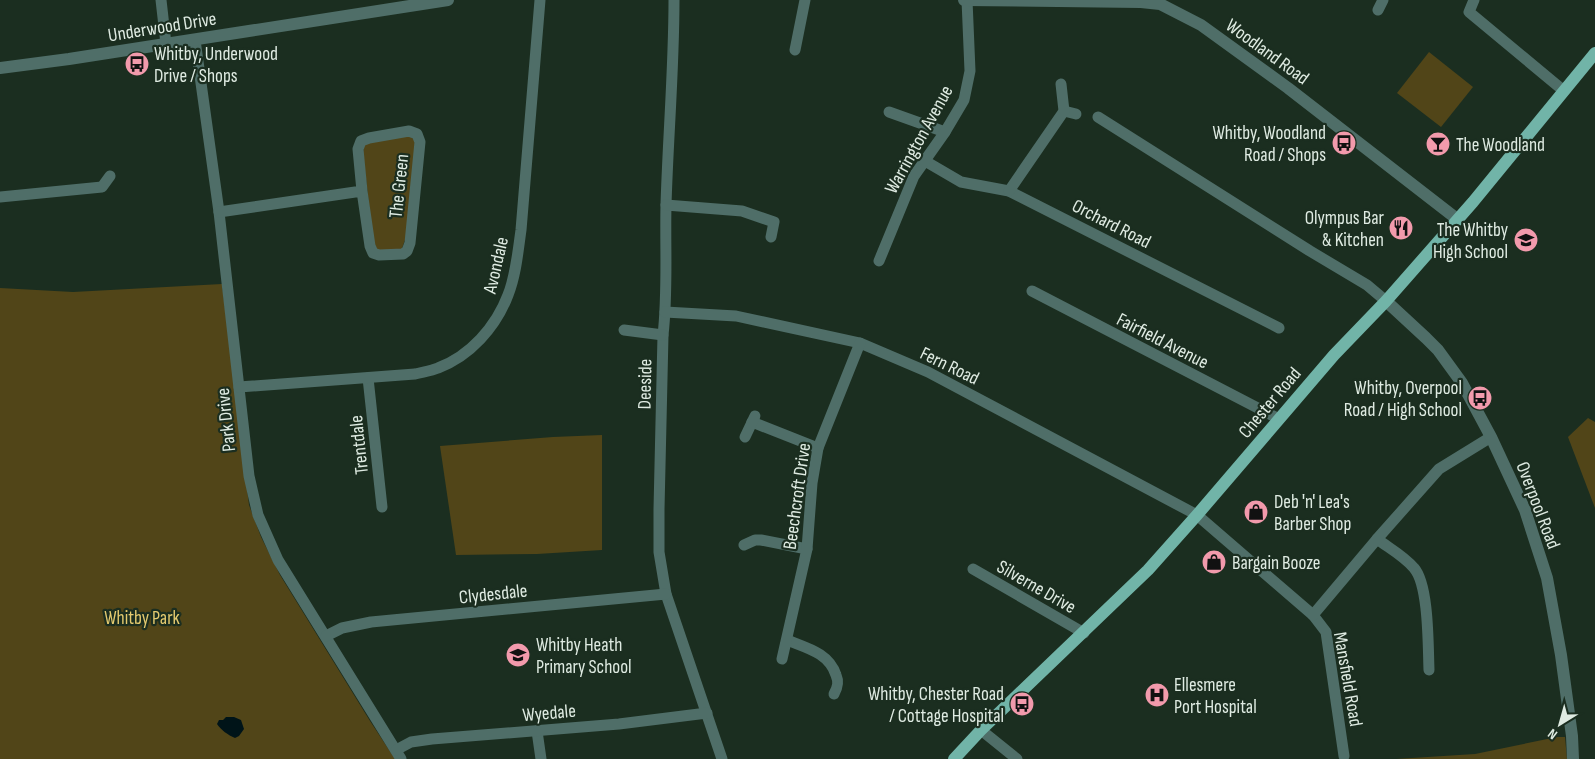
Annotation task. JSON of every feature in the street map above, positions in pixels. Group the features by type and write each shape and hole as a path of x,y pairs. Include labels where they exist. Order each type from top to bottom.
{"main road":[{"name":"Chester Road","path":"954,759 981,730 1143,575 1197,516 1334,355 1386,301 1473,202 1595,53"}],"street":[{"path":"161,0 166,44"},
{"name":"Underwood Drive","path":"0,68 69,60 448,0"},
{"name":"Avondale","path":"239,387 415,374 438,369 462,355 481,339 498,317 509,294 516,265 521,230 540,0"},
{"name":"Deeside","path":"674,0 674,58 666,205 659,543 666,594 722,759"},
{"path":"795,50 805,0"},
{"name":"Woodland Road","path":"966,0 1161,2 1201,25 1288,88 1457,219"},
{"name":"Warrington Avenue","path":"879,261 914,176 945,132 964,100 970,71 966,0"},
{"path":"1474,0 1469,12 1564,90"},
{"name":"Park Drive","path":"196,40 219,212 249,476 258,515 278,560 398,755"},
{"path":"1009,190 1064,111 1061,84"},
{"path":"1064,111 1076,114"},
{"path":"889,112 945,132"},
{"path":"1098,117 1367,285 1386,301"},
{"name":"The Green","path":"410,131 417,134 420,142 410,243 407,251 403,254 379,255 374,253 370,246 362,191 358,149 361,142 369,138 410,131"},
{"name":"Orchard Road","path":"925,161 961,182 1009,190 1279,328"},
{"path":"0,197 106,189 110,176"},
{"name":"The Green","path":"219,212 362,191"},
{"path":"666,205 742,212 778,223 771,237"},
{"name":"Fairfield Avenue","path":"1032,291 1279,419"},
{"name":"Overpool Road","path":"1386,301 1438,350 1462,383 1491,437 1525,510 1547,578 1560,655 1573,759"},
{"name":"Fern Road","path":"665,312 736,316 860,343 928,372 1197,516"},
{"path":"624,330 663,335"},
{"name":"Beechcroft Drive","path":"782,659 807,549 812,483 818,448 860,343"},
{"name":"Trentdale","path":"368,378 382,507"},
{"path":"746,437 754,419 818,448"},
{"path":"1314,615 1377,538 1439,469 1491,437"},
{"name":"Mansfield Road","path":"1197,516 1314,615 1326,632 1344,756"},
{"path":"751,538 807,549"},
{"path":"1377,538 1408,562 1419,576 1424,595 1430,670"},
{"name":"Silverne Drive","path":"973,569 1084,633"},
{"name":"Clydesdale","path":"326,636 342,628 371,622 666,594"},
{"path":"787,640 826,658 835,672 839,690"},
{"name":"Wyedale","path":"398,755 412,742 432,739 619,724 707,713"},
{"path":"981,730 1017,759"},
{"path":"537,731 541,759"}],"green space":[{"path":"1429,52 1473,87 1441,127 1397,93"},
{"path":"407,135 414,139 416,147 406,237 401,251 384,252 374,248 363,153 364,144"},
{"name":"Whitby Park","path":"222,284 249,505 261,537 280,575 395,759 0,759 0,288 73,292"},
{"path":"1588,418 1595,422 1595,508 1568,437"},
{"path":"602,435 602,550 537,554 456,555 440,446"},
{"path":"1565,737 1567,759 1396,759 1475,754"}],"shaded area":[{"path":"226,717 234,717 241,720 244,729 239,736 235,738 217,724 219,720 223,720"}],"place":[{"name":"Whitby, Underwood Drive / Shops","path":"137,64"},
{"name":"Whitby, Woodland Road / Shops","path":"1344,143"},
{"name":"The Woodland","path":"1438,144"},
{"name":"Olympus Bar & Kitchen","path":"1401,228"},
{"name":"The Whitby High School","path":"1526,240"},
{"name":"Whitby, Overpool Road / High School","path":"1480,398"},
{"name":"Deb 'n' Lea's Barber Shop","path":"1256,512"},
{"name":"Bargain Booze","path":"1214,562"},
{"name":"Whitby Heath Primary School","path":"518,655"},
{"name":"Ellesmere Port Hospital","path":"1157,695"},
{"name":"Whitby, Chester Road / Cottage Hospital","path":"1022,704"}]}
